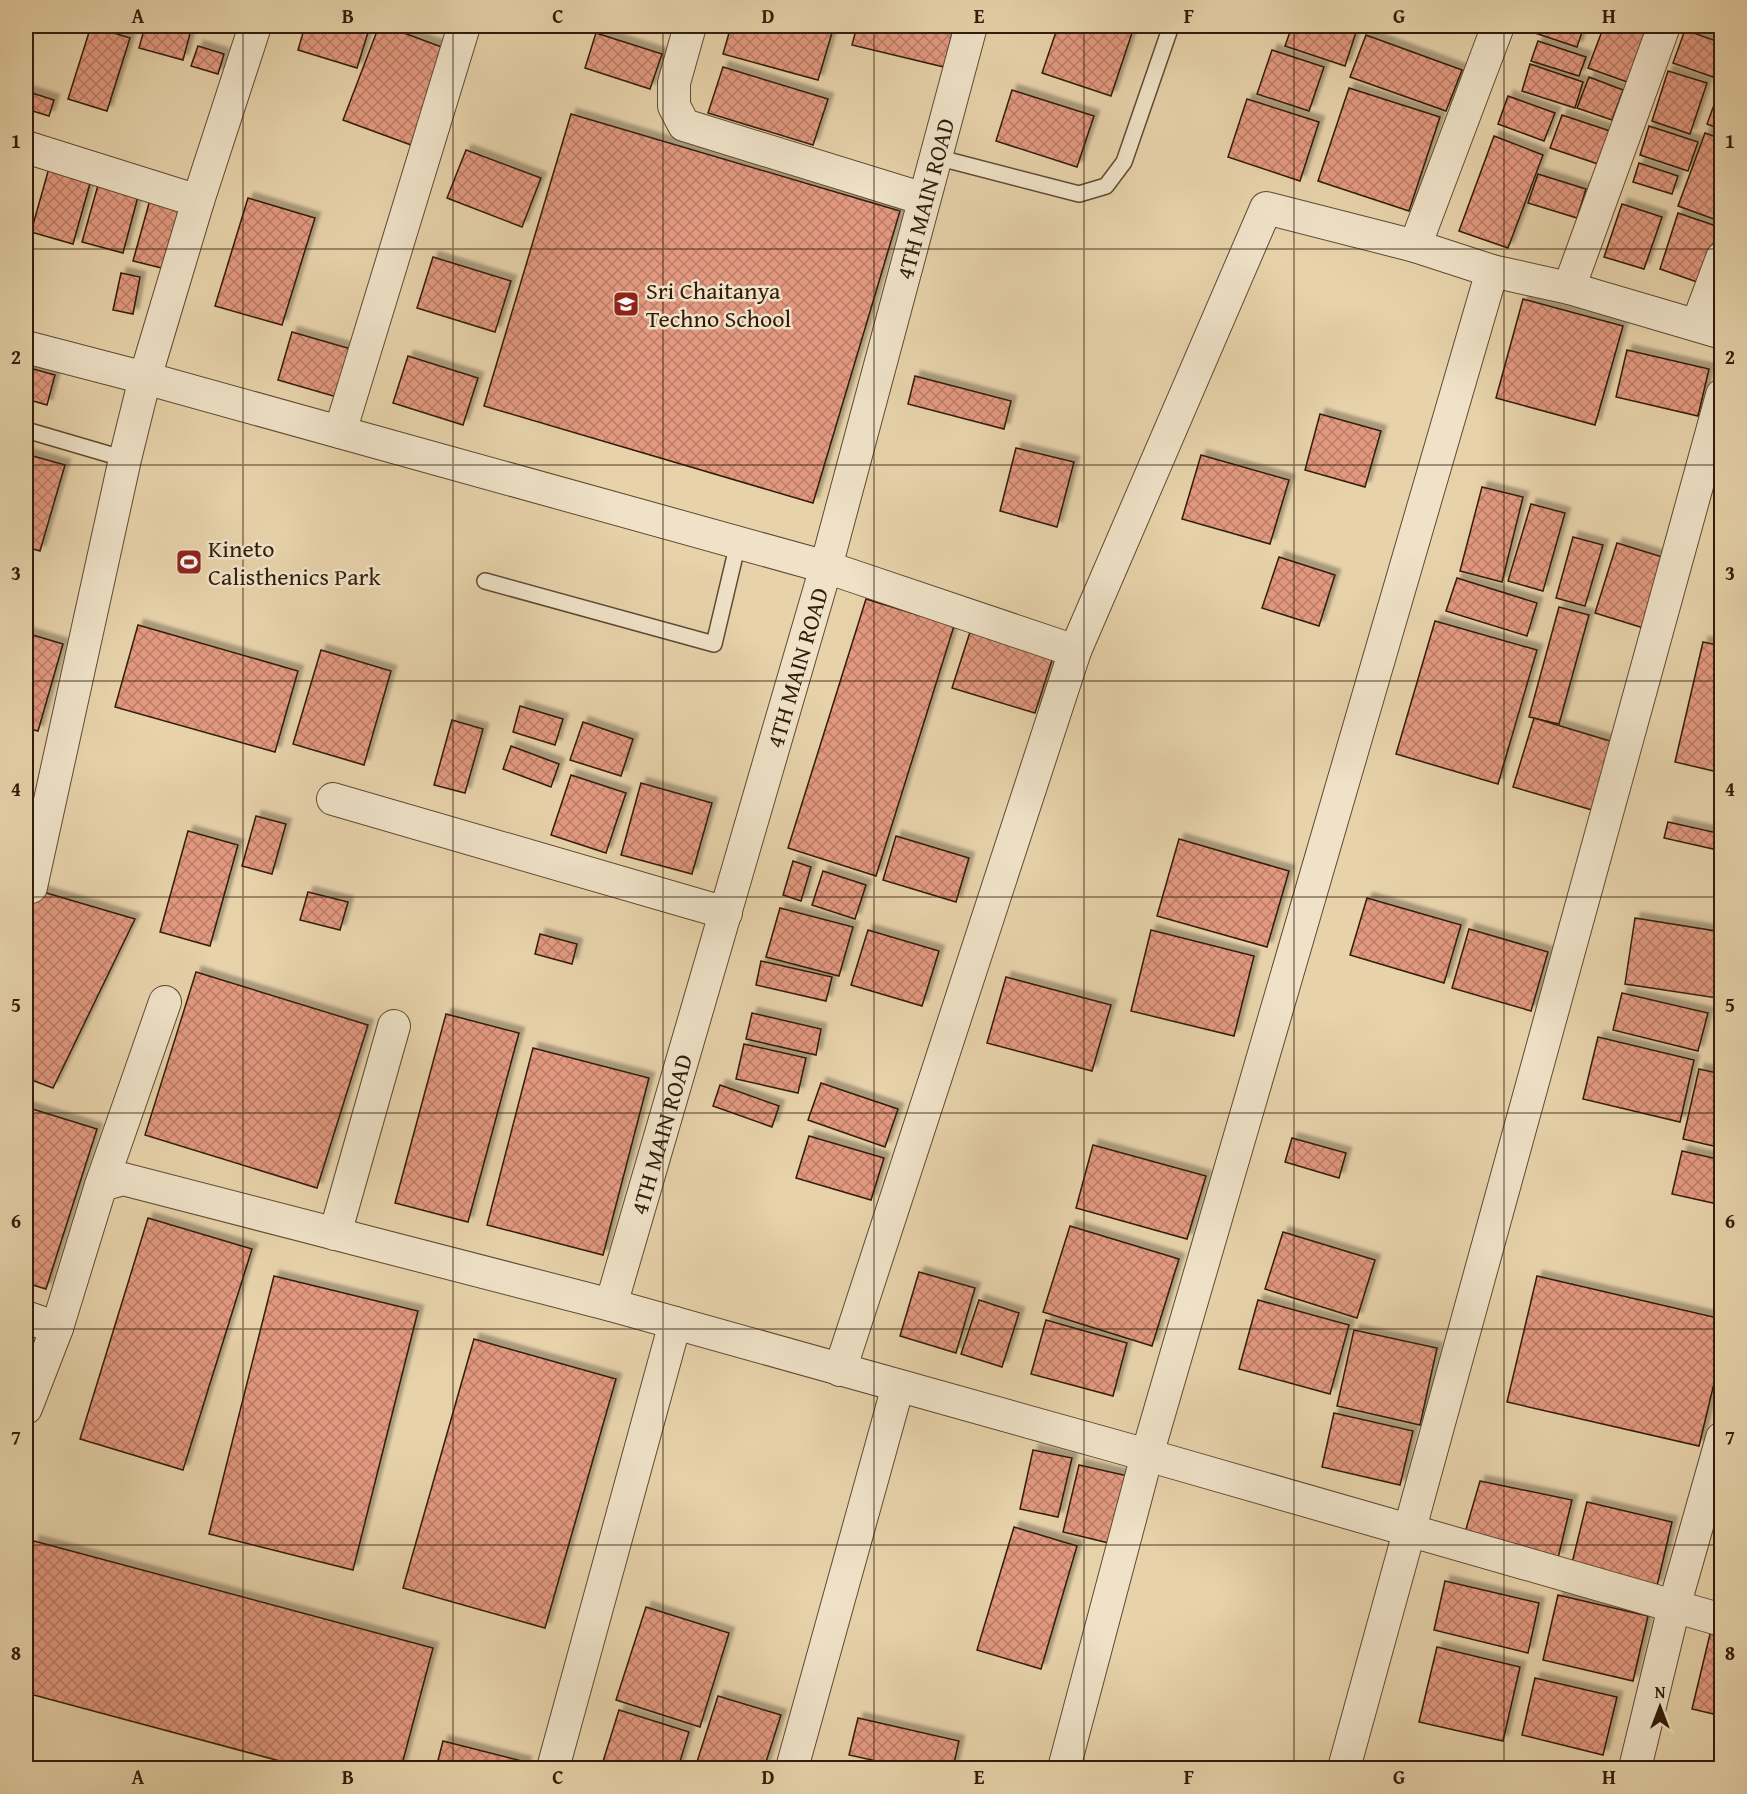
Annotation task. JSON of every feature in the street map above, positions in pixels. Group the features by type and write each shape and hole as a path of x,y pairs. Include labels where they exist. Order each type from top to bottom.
{"street":[{"path":"31,886 145,378 198,201 255,26"},
{"path":"340,432 464,26"},
{"path":"690,26 674,83 675,106 684,126 924,199"},
{"name":"4TH MAIN ROAD","path":"611,1305 826,567 971,26"},
{"path":"1415,246 1498,26"},
{"path":"1569,288 1665,26"},
{"path":"26,147 198,201"},
{"path":"840,1370 1075,651 1266,208 1415,246 1492,271 1569,288 1709,329 1722,258"},
{"path":"1064,1768 1147,1455 1492,271"},
{"path":"26,347 826,567 1075,651"},
{"path":"1344,1768 1722,395"},
{"path":"333,799 726,913"},
{"path":"26,1408 57,1328 101,1185 165,1002"},
{"path":"335,1234 394,1026"},
{"path":"101,1185 123,1179 611,1305 1147,1455 1722,1620"},
{"path":"26,1317 57,1328"},
{"path":"552,1768 675,1323"},
{"path":"792,1768 898,1386"},
{"path":"1635,1768 1674,1607 1722,1438"}],"lane":[{"path":"936,157 1079,194 1106,186 1124,162 1171,26"},
{"path":"26,430 125,459"},
{"path":"484,581 714,644 738,543"}],"building":[{"path":"91,26 130,38 107,111 68,99"},
{"path":"145,26 192,26 183,60 139,48"},
{"path":"305,26 370,26 357,68 298,50"},
{"path":"379,26 385,26 447,49 411,145 343,120"},
{"path":"731,26 834,26 818,80 723,54"},
{"path":"857,26 954,26 944,67 852,45"},
{"path":"1058,26 1111,26 1132,33 1111,96 1042,73"},
{"path":"1292,26 1358,26 1345,66 1285,46"},
{"path":"1538,26 1584,26 1577,47 1535,33"},
{"path":"1604,26 1635,26 1649,31 1630,83 1588,68"},
{"path":"1685,30 1722,43 1722,55 1713,77 1673,63"},
{"path":"596,33 662,54 650,89 585,68"},
{"path":"1366,35 1462,70 1446,111 1350,77"},
{"path":"1538,41 1586,57 1579,76 1531,61"},
{"path":"198,46 224,54 218,74 191,66"},
{"path":"1272,50 1324,67 1309,111 1257,94"},
{"path":"1530,64 1583,82 1575,108 1522,91"},
{"path":"723,67 828,99 813,145 708,113"},
{"path":"1668,71 1707,83 1690,134 1652,121"},
{"path":"1589,77 1623,90 1612,120 1577,108"},
{"path":"1722,83 1722,130 1707,124"},
{"path":"1349,88 1440,117 1409,211 1318,181"},
{"path":"1012,90 1094,116 1077,167 996,141"},
{"path":"26,91 54,100 49,116 26,109"},
{"path":"1508,96 1555,113 1544,141 1498,124"},
{"path":"1247,99 1319,122 1300,181 1228,157"},
{"path":"571,114 900,211 813,503 484,406"},
{"path":"1562,115 1610,131 1598,164 1550,148"},
{"path":"1649,126 1698,142 1688,171 1640,155"},
{"path":"1705,133 1722,139 1722,222 1678,206"},
{"path":"1494,136 1543,155 1508,248 1459,231"},
{"path":"466,150 541,178 522,227 447,198"},
{"path":"1639,163 1678,176 1672,194 1633,182"},
{"path":"49,168 91,180 73,244 31,232"},
{"path":"1538,174 1586,189 1577,218 1528,203"},
{"path":"100,178 140,189 123,253 82,242"},
{"path":"153,189 193,200 174,271 133,261"},
{"path":"248,198 315,218 282,325 215,306"},
{"path":"1622,204 1662,217 1644,269 1604,257"},
{"path":"1678,213 1719,227 1700,283 1660,269"},
{"path":"433,257 511,281 495,332 417,308"},
{"path":"121,273 140,277 133,314 113,310"},
{"path":"1523,299 1623,326 1595,425 1496,398"},
{"path":"292,332 351,349 337,397 278,380"},
{"path":"1627,350 1709,369 1698,416 1616,397"},
{"path":"408,356 478,378 463,425 393,403"},
{"path":"26,367 55,375 47,405 26,399"},
{"path":"915,376 1011,401 1004,429 908,404"},
{"path":"1320,414 1381,431 1365,487 1305,470"},
{"path":"1016,448 1074,462 1057,527 1000,511"},
{"path":"26,454 65,465 40,551 26,547"},
{"path":"1201,455 1289,480 1270,544 1182,519"},
{"path":"1482,487 1523,497 1502,582 1460,571"},
{"path":"1531,504 1565,513 1543,591 1508,581"},
{"path":"1573,537 1603,545 1585,606 1556,598"},
{"path":"1617,543 1672,560 1650,630 1595,613"},
{"path":"1279,557 1335,575 1319,626 1262,608"},
{"path":"1457,578 1537,603 1527,636 1446,611"},
{"path":"866,599 954,626 876,876 788,848"},
{"path":"1559,607 1589,615 1559,724 1529,717"},
{"path":"1435,621 1537,650 1498,784 1396,754"},
{"path":"138,625 298,671 275,752 115,707"},
{"path":"971,629 1054,654 1035,713 952,688"},
{"path":"26,633 63,644 38,731 26,728"},
{"path":"1703,642 1722,646 1722,773 1675,762"},
{"path":"321,650 391,671 364,765 293,744"},
{"path":"520,706 563,719 555,745 513,732"},
{"path":"1534,718 1620,744 1599,812 1513,787"},
{"path":"452,720 483,729 465,793 434,785"},
{"path":"583,722 633,739 621,776 570,760"},
{"path":"511,746 559,764 551,787 503,769"},
{"path":"571,775 626,793 606,853 551,835"},
{"path":"641,783 712,803 692,874 621,855"},
{"path":"256,816 286,824 272,874 242,866"},
{"path":"1668,822 1722,834 1722,851 1664,838"},
{"path":"188,831 238,845 210,946 160,932"},
{"path":"896,836 969,858 956,902 883,880"},
{"path":"1179,839 1289,871 1267,947 1157,916"},
{"path":"793,861 811,867 801,901 783,895"},
{"path":"823,871 866,885 855,919 812,905"},
{"path":"26,887 135,919 53,1088 26,1078"},
{"path":"308,892 348,902 340,930 300,920"},
{"path":"1367,898 1461,925 1444,983 1350,955"},
{"path":"780,908 853,927 839,976 766,957"},
{"path":"1635,918 1722,932 1722,965 1717,998 1625,984"},
{"path":"1469,929 1548,952 1531,1011 1452,988"},
{"path":"868,930 939,951 922,1006 851,985"},
{"path":"1151,930 1254,956 1234,1036 1131,1011"},
{"path":"540,934 577,944 572,964 535,954"},
{"path":"761,961 832,977 826,1001 756,985"},
{"path":"196,972 368,1025 317,1188 145,1135"},
{"path":"1006,977 1111,1005 1092,1071 987,1043"},
{"path":"1622,993 1708,1013 1698,1051 1613,1030"},
{"path":"752,1013 821,1029 816,1055 746,1039"},
{"path":"446,1014 519,1033 468,1222 395,1203"},
{"path":"1598,1037 1694,1060 1680,1122 1583,1099"},
{"path":"744,1044 806,1058 798,1093 736,1079"},
{"path":"533,1048 649,1078 603,1255 487,1225"},
{"path":"1699,1069 1722,1074 1722,1148 1683,1139"},
{"path":"821,1083 898,1109 885,1147 808,1120"},
{"path":"720,1085 779,1106 772,1127 713,1106"},
{"path":"26,1107 97,1129 46,1289 26,1283"},
{"path":"809,1136 884,1158 871,1200 796,1178"},
{"path":"1292,1138 1346,1153 1339,1178 1285,1162"},
{"path":"1093,1145 1206,1176 1187,1239 1076,1208"},
{"path":"1682,1151 1722,1160 1722,1205 1672,1194"},
{"path":"148,1218 252,1249 183,1470 80,1439"},
{"path":"1070,1226 1179,1259 1152,1346 1043,1312"},
{"path":"1283,1232 1375,1260 1357,1318 1265,1289"},
{"path":"919,1272 975,1288 956,1353 900,1336"},
{"path":"274,1276 418,1311 353,1570 209,1534"},
{"path":"1537,1276 1722,1319 1722,1350 1699,1446 1507,1402"},
{"path":"979,1300 1019,1313 1002,1367 961,1354"},
{"path":"1258,1300 1349,1325 1330,1394 1239,1369"},
{"path":"1046,1320 1127,1343 1113,1396 1031,1374"},
{"path":"1354,1330 1437,1348 1420,1425 1337,1406"},
{"path":"474,1339 616,1379 545,1628 403,1588"},
{"path":"1334,1413 1413,1431 1400,1485 1322,1467"},
{"path":"1033,1450 1072,1458 1058,1517 1020,1509"},
{"path":"1079,1465 1128,1476 1113,1544 1063,1532"},
{"path":"1480,1481 1572,1500 1558,1558 1464,1536"},
{"path":"1587,1502 1672,1522 1657,1586 1571,1567"},
{"path":"1014,1527 1077,1546 1041,1669 977,1650"},
{"path":"34,1541 433,1648 401,1768 306,1768 26,1693 26,1571"},
{"path":"1445,1581 1539,1603 1528,1653 1434,1630"},
{"path":"1558,1595 1648,1616 1633,1681 1543,1660"},
{"path":"646,1607 729,1633 700,1727 616,1700"},
{"path":"1711,1630 1722,1633 1722,1716 1692,1709"},
{"path":"1437,1647 1520,1667 1503,1741 1419,1722"},
{"path":"1535,1678 1617,1697 1603,1755 1522,1735"},
{"path":"718,1696 781,1715 764,1768 695,1768"},
{"path":"619,1710 689,1732 678,1768 601,1768"},
{"path":"858,1718 959,1741 953,1768 908,1768 849,1755"},
{"path":"443,1741 526,1762 524,1768 436,1768"}],"place":[{"name":"Sri Chaitanya Techno School","path":"626,304"},
{"name":"Kineto Calisthenics Park","path":"189,562"}]}
